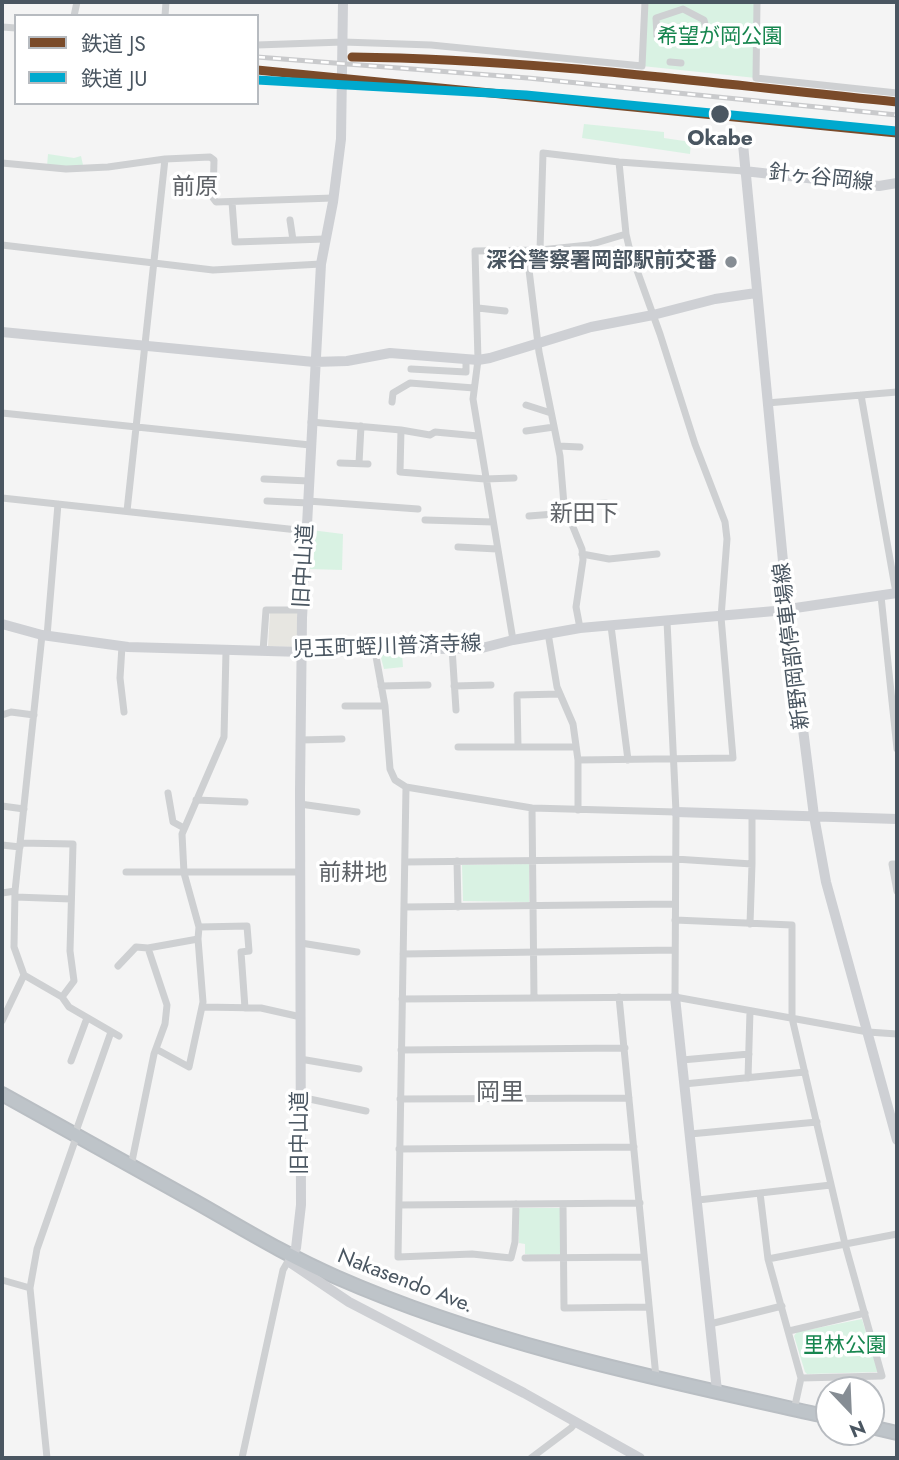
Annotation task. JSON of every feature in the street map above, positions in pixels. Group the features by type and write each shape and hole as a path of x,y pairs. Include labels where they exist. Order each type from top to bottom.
{"highway":[{"name":"Nakasendo Ave.","path":"2,1094 291,1256 352,1284 443,1320 520,1343 815,1414"}],"street":[{"name":"旧中山道","path":"291,1256 296,1248 301,1205 300,804 303,610 321,264 341,139 342,2"},
{"path":"259,45 343,42 431,45 642,66 645,2"},
{"path":"757,2 756,78 897,93"},
{"path":"683,5 704,20 707,33 701,41 657,36 656,18 683,5"},
{"path":"670,62 681,63"},
{"name":"新野岡部停車場線","path":"743,144 788,610 814,816 826,882 897,1140"},
{"path":"540,250 542,153 619,162 744,171"},
{"path":"2,163 66,169 210,157 214,160 213,198 216,202 333,198"},
{"path":"127,511 165,159"},
{"path":"578,760 733,758 721,617 727,539 725,522 691,432 626,234 619,162"},
{"name":"針ヶ谷岡線","path":"744,171 879,186 897,183"},
{"path":"232,202 235,242 326,239"},
{"path":"290,220 293,240"},
{"path":"513,640 473,399 478,360 475,251 540,250 589,245 626,234"},
{"path":"2,245 213,270 321,264"},
{"path":"521,250 529,270 537,342 558,446 565,509 582,554 576,607 580,628"},
{"path":"2,332 314,362 347,361 390,353 478,360 592,327 715,299 756,293"},
{"path":"478,308 505,311"},
{"path":"411,369 466,372 466,359"},
{"path":"392,402 393,393 410,383 474,388"},
{"path":"767,403 897,392"},
{"path":"861,395 897,593"},
{"path":"526,405 551,413"},
{"path":"2,413 310,445"},
{"path":"311,422 430,435 435,432 478,436"},
{"path":"359,463 361,426"},
{"path":"526,431 554,427"},
{"path":"401,430 400,472 485,479 514,478"},
{"path":"558,446 580,447"},
{"path":"340,463 368,464"},
{"path":"264,479 309,481"},
{"path":"2,498 307,531"},
{"path":"267,501 418,509"},
{"path":"529,516 606,503"},
{"path":"58,504 15,894 14,947 24,975 62,997 69,1007 119,1036"},
{"path":"425,520 493,522"},
{"path":"458,547 498,549"},
{"path":"582,554 609,559 657,554"},
{"name":"児玉町蛭川普済寺線","path":"2,624 45,635 122,646 264,652 482,648 580,628 788,610 897,593"},
{"path":"881,596 897,750"},
{"path":"264,652 266,610 303,610"},
{"path":"667,621 676,812 676,997 717,1391"},
{"path":"611,625 628,760"},
{"path":"548,633 560,694 573,724 578,760 578,810"},
{"path":"122,646 120,678 124,712"},
{"path":"452,649 456,710"},
{"path":"156,1049 189,1067 202,1007 199,928 184,873 182,834 224,737 226,651"},
{"path":"375,651 385,706 390,769 395,780 406,787 532,808 897,819"},
{"path":"381,686 428,685"},
{"path":"454,686 491,685"},
{"path":"518,747 517,695 560,694"},
{"path":"345,706 385,706"},
{"path":"2,715 11,712 34,715"},
{"path":"301,740 342,739"},
{"path":"458,747 576,747"},
{"path":"406,787 398,1256 472,1255 511,1258 515,1242 516,1204"},
{"path":"168,793 173,822 184,828"},
{"path":"196,800 245,802"},
{"path":"300,804 357,812"},
{"path":"2,806 24,809"},
{"path":"532,808 534,998"},
{"path":"750,924 752,814"},
{"path":"2,845 73,844 70,951 74,981 62,997"},
{"path":"405,862 675,859 752,864"},
{"path":"457,861 458,907"},
{"path":"897,864 892,864 897,891"},
{"path":"126,872 301,872"},
{"path":"2,892 71,899"},
{"path":"404,907 675,904"},
{"path":"675,920 792,925 792,1018 845,1244 882,1376 801,1378"},
{"path":"199,928 247,926 249,951 241,953 245,1008"},
{"path":"118,966 136,947 148,948 198,939"},
{"path":"301,943 357,952"},
{"path":"131,1166 156,1049 165,1024 167,1005 148,948"},
{"path":"403,954 675,950"},
{"path":"2,1021 24,975"},
{"path":"619,997 656,1377"},
{"path":"402,999 676,997 868,1032 897,1034"},
{"path":"202,1007 261,1008 300,1017"},
{"path":"748,1078 750,1011"},
{"path":"71,1061 87,1018"},
{"path":"47,1458 30,1288 37,1249 111,1032"},
{"path":"401,1050 625,1048"},
{"path":"682,1060 749,1054"},
{"path":"300,1059 359,1069"},
{"path":"684,1084 804,1072"},
{"path":"300,1097 366,1111"},
{"path":"400,1099 629,1098"},
{"path":"690,1134 817,1122"},
{"path":"399,1149 634,1147"},
{"path":"698,1200 831,1185"},
{"path":"760,1193 768,1259 801,1378 794,1410"},
{"path":"398,1205 640,1203"},
{"path":"563,1204 564,1308 649,1307"},
{"path":"768,1259 897,1234"},
{"path":"291,1256 293,1267 362,1308 640,1458"},
{"path":"242,1458 283,1270 291,1256"},
{"path":"525,1258 645,1257"},
{"path":"2,1280 30,1288"},
{"path":"352,1284 352,1297 362,1308"},
{"path":"362,1308 367,1290"},
{"path":"710,1325 782,1306"},
{"path":"789,1331 865,1313"},
{"path":"531,1458 576,1422"}],"green space":[{"name":"希望が岡公園","path":"645,2 758,2 756,78 642,66"},
{"path":"584,124 664,132 664,138 691,142 690,154 582,138"},
{"path":"48,154 74,158 81,156 83,165 47,166"},
{"path":"311,530 343,534 342,570 310,569"},
{"path":"380,654 402,654 403,667 384,669"},
{"path":"529,864 529,902 463,901 462,865"},
{"path":"520,1208 560,1208 561,1254 525,1254 525,1244 519,1243"},
{"name":"里林公園","path":"862,1319 878,1372 805,1372 794,1336 797,1332"}],"sand":[{"path":"270,612 298,613 298,642 294,647 268,646"}],"railway":[{"path":"259,57 528,78 897,115"}],"rail line":[{"name":"JS","path":"352,57 557,67 897,102"},
{"name":"JS","path":"259,70 897,133"},
{"name":"JU","path":"259,80 526,95 896,131"}],"place":[{"name":"Okabe","path":"720,114"},
{"name":"深谷警察署岡部駅前交番","path":"731,262"}],"district":[{"name":"前原","path":"195,188"},
{"name":"新田下","path":"584,515"},
{"name":"前耕地","path":"353,874"},
{"name":"岡里","path":"500,1094"}]}
